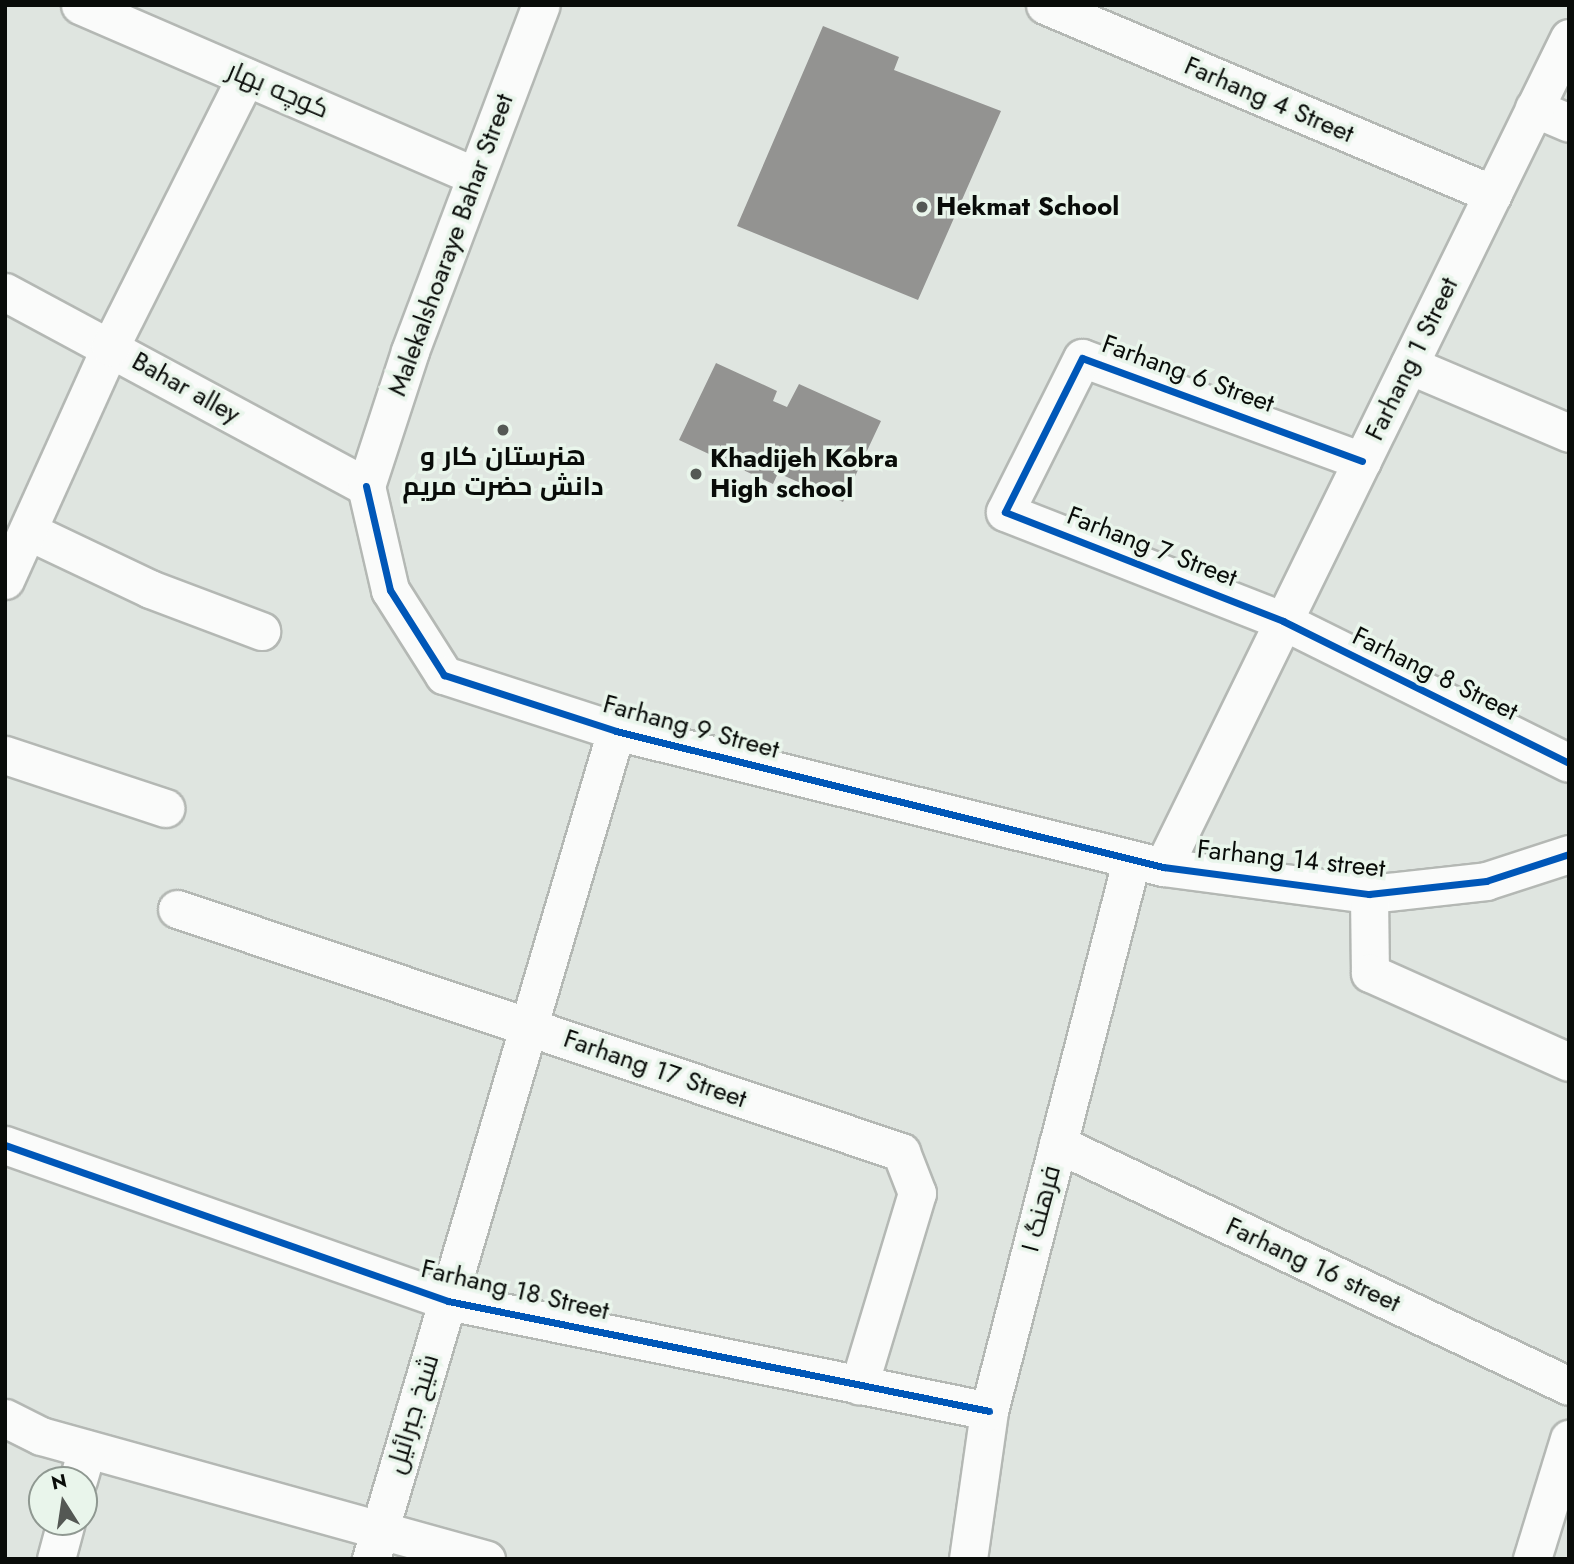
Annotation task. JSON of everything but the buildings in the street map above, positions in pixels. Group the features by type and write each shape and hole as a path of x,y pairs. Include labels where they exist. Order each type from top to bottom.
{"street":[{"name":"کوچه بهار","path":"80,5 475,176"},
{"name":"Malekalshoaraye Bahar Street","path":"366,486 475,176 541,5"},
{"name":"Farhang 4 Street","path":"1045,5 1101,16 1493,194"},
{"name":"Farhang 1 Street","path":"1147,865 1283,621 1569,38"},
{"path":"5,580 110,347 246,77"},
{"path":"1534,108 1569,123"},
{"name":"Bahar alley","path":"5,292 366,486"},
{"name":"Farhang 6 Street","path":"1005,512 1082,358 1362,461"},
{"path":"1409,365 1569,433"},
{"name":"Farhang 9 Street","path":"366,486 390,590 444,675 616,731 1147,865"},
{"name":"Farhang 7 Street","path":"1005,512 1283,621"},
{"path":"28,531 150,589 261,631"},
{"name":"Farhang 8 Street","path":"1283,621 1569,763"},
{"name":"شیخ جبرائیل","path":"374,1543 530,1028 616,731"},
{"path":"5,755 165,808"},
{"name":"Farhang 14 street","path":"1147,865 1369,894 1486,881 1569,854"},
{"name":"فرهنگ ۱","path":"968,1559 989,1411 1058,1144 1147,865"},
{"path":"1369,894 1370,973 1569,1062"},
{"name":"Farhang 17 Street","path":"177,909 901,1152 918,1194 859,1385"},
{"name":"Farhang 16 street","path":"1058,1144 1569,1386"},
{"name":"Farhang 18 Street","path":"5,1145 448,1301 989,1411"},
{"path":"5,1418 83,1464 374,1543 486,1559"},
{"path":"1532,1559 1569,1439"},
{"path":"55,1559 62,1536"}],"cycle path":[{"path":"1362,461 1082,358 1005,512 1283,621 1569,763"},
{"path":"366,486 390,590 444,675 616,731 1163,867 1369,894 1486,881 1569,854"},
{"path":"5,1145 448,1301 989,1411"}],"place":[{"name":"Hekmat School","path":"922,207"},
{"name":"هنرستان کار و دانش حضرت مریم","path":"503,430"},
{"name":"Khadijeh Kobra High school","path":"696,474"}]}
